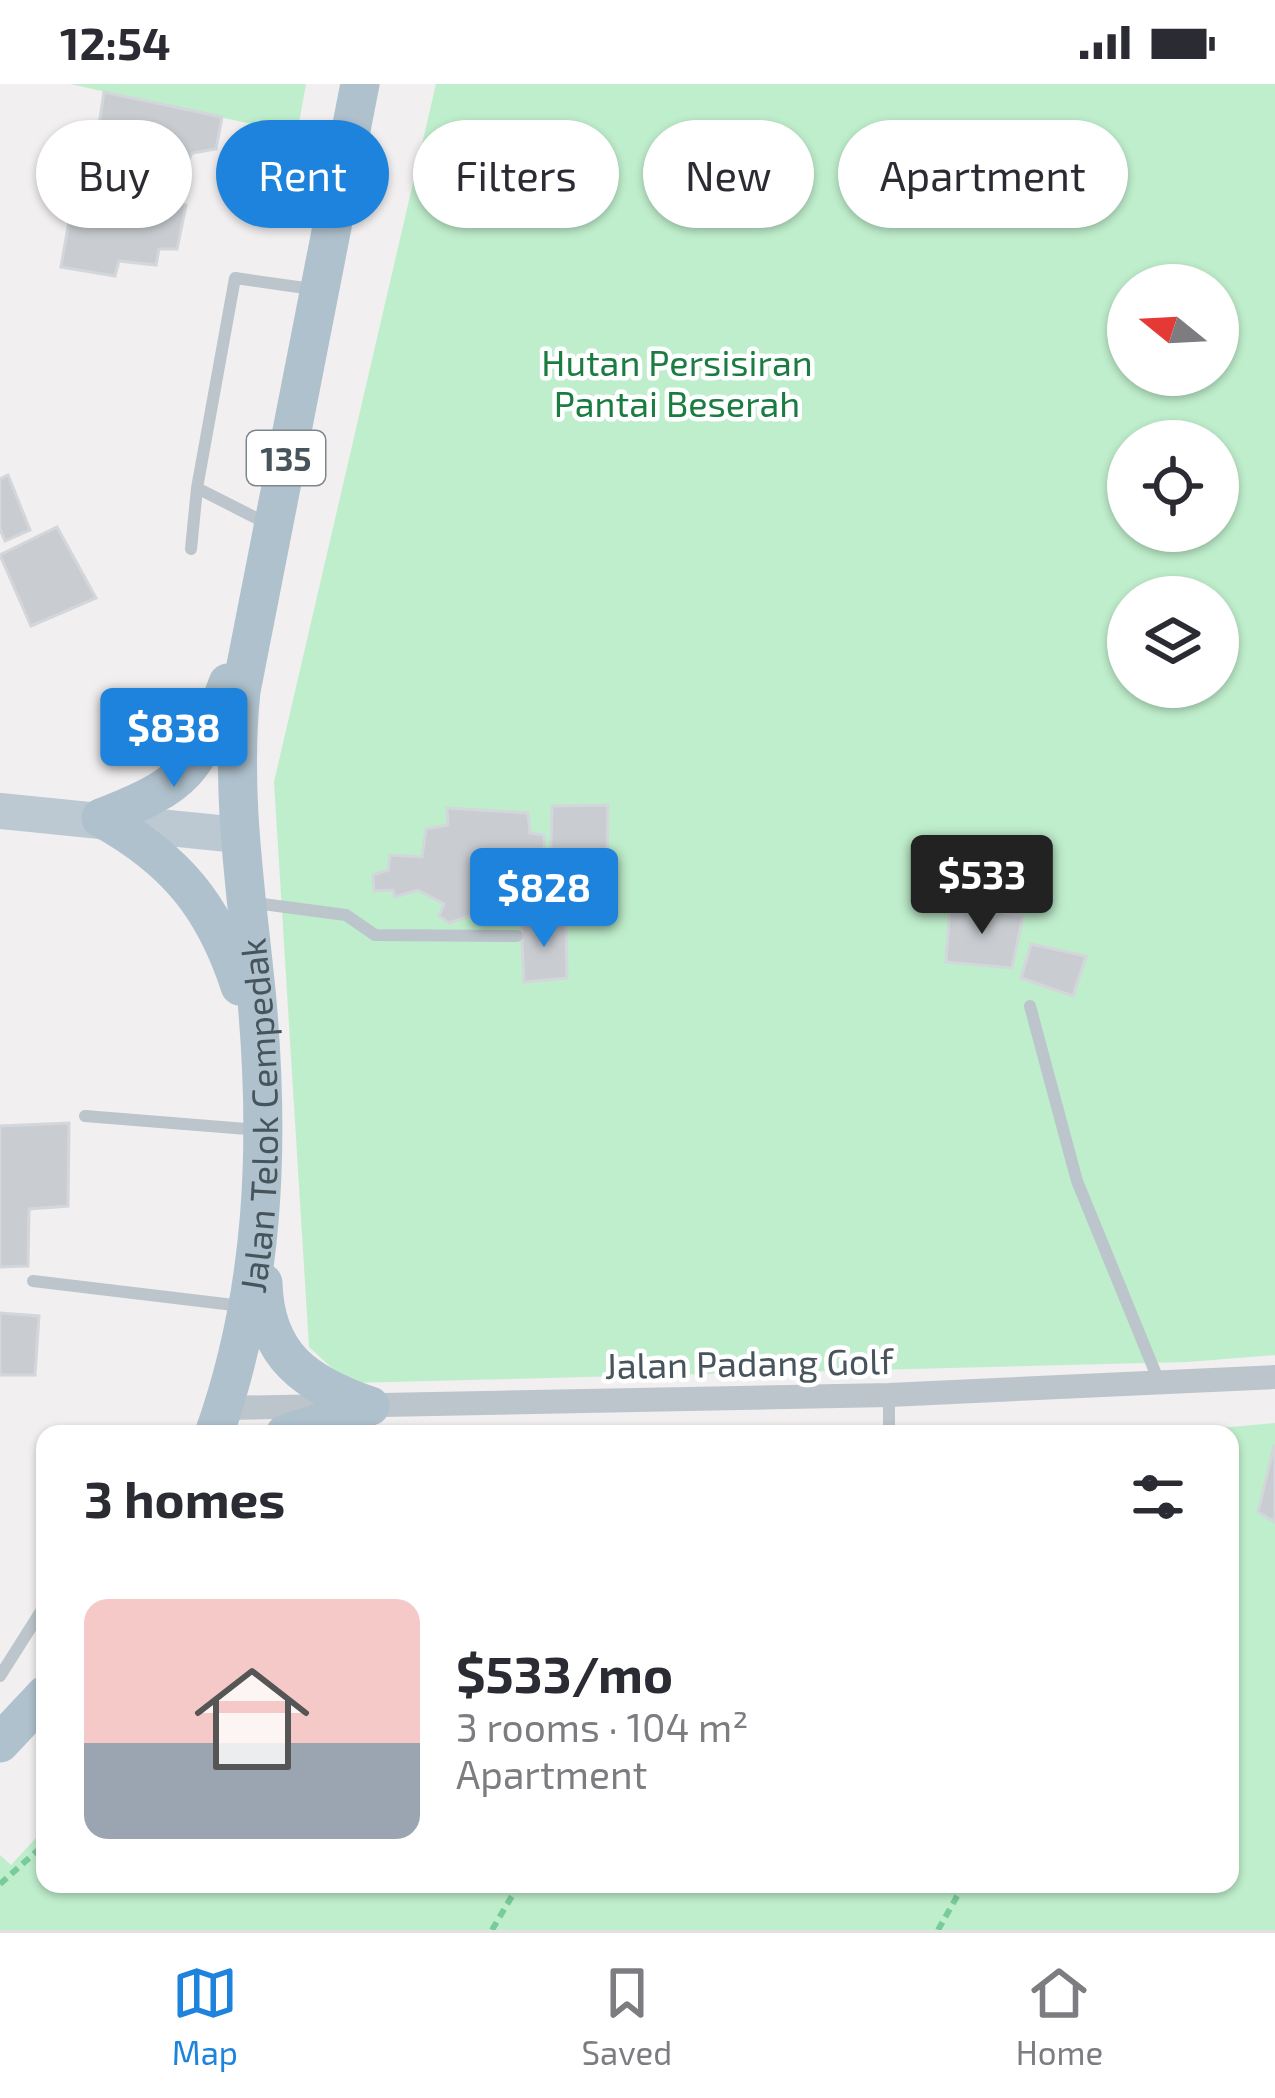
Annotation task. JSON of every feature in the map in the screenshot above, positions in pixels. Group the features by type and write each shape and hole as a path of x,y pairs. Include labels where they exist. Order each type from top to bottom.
{"main road":[{"name":"Jalan Telok Cempedak","path":"219,1421 249,1307 261,1223 262,1067 238,835 236,737 257,604 360,84"},
{"path":"100,818 177,785 194,762 257,604"},
{"path":"0,811 238,835"},
{"path":"100,818 164,858 210,910 228,950 262,1067"},
{"path":"261,1223 263,1304 283,1358 326,1391 370,1406"},
{"path":"312,1425 370,1406"},
{"path":"0,1743 36,1705"}],"street":[{"name":"Jalan Padang Golf","path":"219,1421 370,1406 889,1395 1275,1377"}],"lane":[{"path":"191,549 197,488 236,278 319,290"},
{"path":"197,488 272,526"},
{"path":"246,902 346,915 375,934 517,936"},
{"path":"1030,1006 1077,1181 1160,1385"},
{"path":"85,1116 260,1130"},
{"path":"32,1281 249,1307"},
{"path":"889,1395 890,1425"},
{"path":"0,1676 36,1619"}],"path":[{"path":"0,1884 36,1852"},
{"path":"492,1930 514,1893"},
{"path":"938,1930 959,1893"}],"green space":[{"path":"70,84 306,84 300,120 233,120"},
{"name":"Hutan Persisiran Pantai Beserah","path":"436,84 1275,84 1275,1355 1187,1362 348,1383 309,1347 274,782 413,183 413,228 619,228 619,120 428,120"},
{"path":"1275,1423 1275,1930 0,1930 0,1855 11,1865 36,1838 36,1893 1239,1893 1239,1426"}],"building":[{"path":"104,92 222,117 216,120 216,149 192,153 192,120 100,120"},
{"path":"68,228 181,228 177,249 159,249 156,265 119,261 115,276 61,267"},
{"path":"8,475 30,530 5,541 0,529 0,479"},
{"path":"57,527 96,598 31,626 0,555"},
{"path":"608,805 607,883 550,883 552,806"},
{"path":"447,808 528,813 530,833 544,835 545,877 537,893 449,923 439,916 444,904 418,890 395,897 393,890 374,891 373,875 388,870 390,855 422,857 426,829 448,825"},
{"path":"950,903 1023,916 1012,968 946,962"},
{"path":"549,919 566,924 567,978 524,982 521,923"},
{"path":"1031,944 1086,956 1073,996 1021,978"},
{"path":"69,1123 68,1206 29,1209 28,1266 0,1267 0,1126"},
{"path":"0,1313 39,1316 35,1375 0,1375"},
{"path":"1275,1446 1275,1522 1258,1512"}]}
